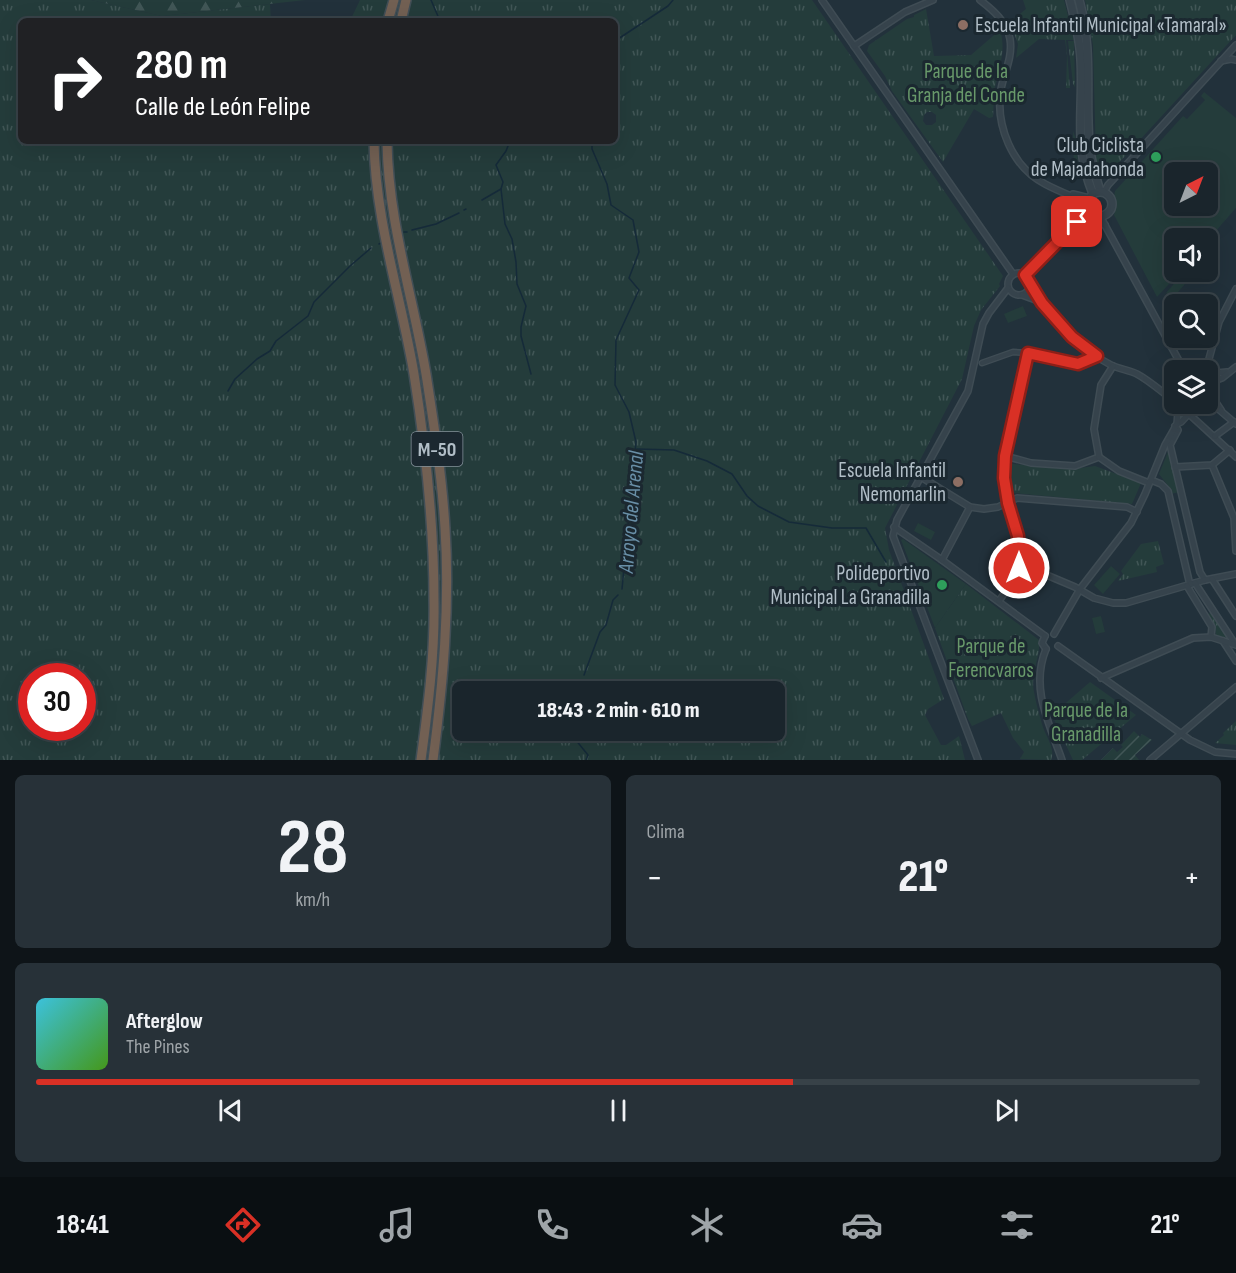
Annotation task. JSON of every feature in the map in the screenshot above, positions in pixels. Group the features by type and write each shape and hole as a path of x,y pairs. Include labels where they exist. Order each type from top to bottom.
{"highway":[{"path":"389,18 394,0"},
{"path":"401,18 406,0"},
{"name":"M-50","path":"374,144 377,181 388,252 413,372 426,455 432,531 434,603 431,665 421,760"},
{"name":"M-50","path":"387,144 389,179 399,249 426,372 438,455 445,529 447,604 444,665 433,760"}],"street":[{"path":"822,0 1013,274"},
{"path":"854,46 905,12 933,0"},
{"path":"980,0 1001,20 1010,39 1008,64 1000,101 1001,123 1008,144 1017,159 1044,184 1078,197 1111,198 1112,207 1104,215"},
{"path":"1070,0 1079,38 1081,62 1081,155 1090,186 1104,215 1106,226 1180,360"},
{"path":"1079,0 1087,38 1089,142 1098,183 1095,199"},
{"path":"1095,199 1236,46"},
{"path":"1220,62 1231,58 1236,60"},
{"path":"1025,275 1077,222 1113,180"},
{"path":"1098,183 1108,184"},
{"path":"1078,197 1090,186"},
{"path":"1077,222 1080,206 1078,197"},
{"path":"1077,222 1091,219 1106,226"},
{"path":"978,760 893,536 894,527 968,391 983,324 1008,288 1008,281 1013,274 1025,275 1042,303 1072,337 1113,366 1137,374 1164,394"},
{"path":"998,302 1027,291 1030,285"},
{"path":"1008,288 1019,295 1042,303"},
{"path":"1209,359 1219,321 1236,289"},
{"path":"982,363 1013,352 1078,364 1097,356"},
{"path":"999,601 1011,585 1019,568 1018,536 1008,503 1004,478 1005,456 1028,353"},
{"path":"1113,366 1101,385 1094,429 1099,458 1119,471 1161,484 1168,491 1190,585 1212,627 1211,637"},
{"path":"1218,379 1236,367"},
{"path":"1218,374 1228,372"},
{"path":"1215,436 1235,423 1218,407"},
{"path":"894,527 1045,636 1054,634 1080,589 1131,524 1176,425 1178,414"},
{"path":"1176,425 1189,414"},
{"path":"1191,414 1236,457"},
{"path":"1176,425 1178,430 1170,446 1200,572 1205,580"},
{"path":"1175,467 1212,465 1230,450"},
{"path":"1005,456 1031,463 1075,466 1099,458"},
{"path":"1212,465 1234,518 1236,551"},
{"path":"921,477 970,507 984,509 1008,503 1017,498 1127,507 1137,512"},
{"path":"942,560 970,507"},
{"path":"1019,568 1049,576 1080,589 1094,598 1113,603 1126,603 1236,573"},
{"path":"1212,579 1236,616"},
{"path":"1190,585 1235,644"},
{"path":"1046,649 1054,650 1058,646 1059,640 1054,634"},
{"path":"1045,636 1042,643 1046,649 1039,679 1041,700 1062,760"},
{"path":"1101,678 1193,638 1211,637 1235,644"},
{"path":"1223,641 1236,661"},
{"path":"1058,646 1181,735 1208,749 1236,754"},
{"path":"1150,760 1236,687"}],"green space":[{"path":"0,0 91,0 162,16 270,4 271,18 18,18 18,144 618,144 618,18 351,18 360,0 812,0 1003,276 1000,286 981,310 974,326 962,379 885,528 889,550 944,699 928,709 925,715 941,745 946,745 959,736 965,760 0,760"},
{"path":"91,0 305,0 162,16"},
{"path":"1023,0 1064,0 1074,40 1066,40 1070,88 1066,88 1065,40 1039,39 1016,58 1018,44 1010,22 1026,9"},
{"path":"1085,0 1236,0 1236,35 1104,179 1096,159 1093,45"},
{"name":"Parque de la Granja del Conde","path":"926,9 934,56 971,55 1000,30 1002,37 1002,57 994,91 993,117 989,118 974,109 943,162 892,91 885,76 867,51 869,45","holes":["932,112 936,115 936,122 926,125 923,121 924,115"]},
{"path":"1068,41 1074,41 1075,87 1073,84"},
{"path":"1204,92 1236,118 1236,208 1218,229 1164,228 1164,282 1171,282 1157,297 1114,215 1115,191 1183,116 1187,119 1205,100 1201,96"},
{"path":"1073,131 1076,139 1079,176 1074,175"},
{"path":"1175,282 1185,284 1176,294 1166,293"},
{"path":"1023,306 1027,316 1008,323 1004,314"},
{"path":"1168,452 1179,492 1171,494 1170,488 1159,474"},
{"path":"1012,464 1073,469 1095,466 1141,483 1132,504 1013,493 1008,478 1008,467"},
{"path":"918,523 935,532 931,540 914,531"},
{"name":"Polideportivo Municipal La Granadilla","path":"903,539 966,584 935,628 901,540"},
{"path":"1158,541 1164,564 1156,567 1157,572 1118,581 1123,574 1121,571 1141,544"},
{"path":"1111,566 1120,574 1103,594 1094,585"},
{"name":"Parque de Ferencvaros","path":"966,584 1039,640 1033,685 1043,728 1051,746 1051,760 1020,759 1024,752 1013,738 1001,713 972,726 968,719 935,628"},
{"path":"1211,613 1229,640 1216,635 1215,628 1207,614"},
{"path":"1101,616 1105,632 1096,634 1092,618"},
{"name":"Parque de la Granadilla","path":"1090,682 1136,715 1082,760 1073,760 1052,715"},
{"path":"1236,721 1236,745 1215,743 1224,735 1223,733"},
{"path":"1134,731 1140,737 1142,734 1152,740 1135,755 1139,760 1101,760 1113,748 1117,752 1123,747 1121,745"}],"waterway":[{"name":"Arroyo del Arenal","path":"431,0 439,18"},
{"path":"618,39 668,6 673,0"},
{"path":"482,200 501,189 503,182 496,165 509,144"},
{"name":"Arroyo del Arenal","path":"592,144 607,184 611,205 633,220 639,252 629,278 639,290 616,340 615,385 629,412 636,442 622,589"},
{"path":"501,189 505,224 512,239 516,262 517,284 526,306 521,336 531,374"},
{"path":"412,230 436,224 459,213"},
{"path":"228,391 235,379 257,359 270,351 276,341 308,316 314,302 371,248"},
{"path":"637,449 674,450 707,461 732,474 747,496 758,506 789,522 832,528 866,528 886,562"},
{"name":"Arroyo del Arenal","path":"584,675 600,632 606,625 613,600 618,595"},
{"name":"Arroyo del Arenal","path":"577,741 588,755 586,760"}],"place":[{"name":"Escuela Infantil Municipal «Tamaral»","path":"963,25"},
{"name":"Club Ciclista de Majadahonda","path":"1156,157"},
{"name":"Escuela Infantil Nemomarlin","path":"958,482"},
{"name":"Polideportivo Municipal La Granadilla","path":"942,585"}],"route":[{"path":"1019,568 1018,536 1008,503 1004,478 1005,456 1028,353 1078,364 1097,356 1072,337 1042,303 1025,275 1077,222"}]}
